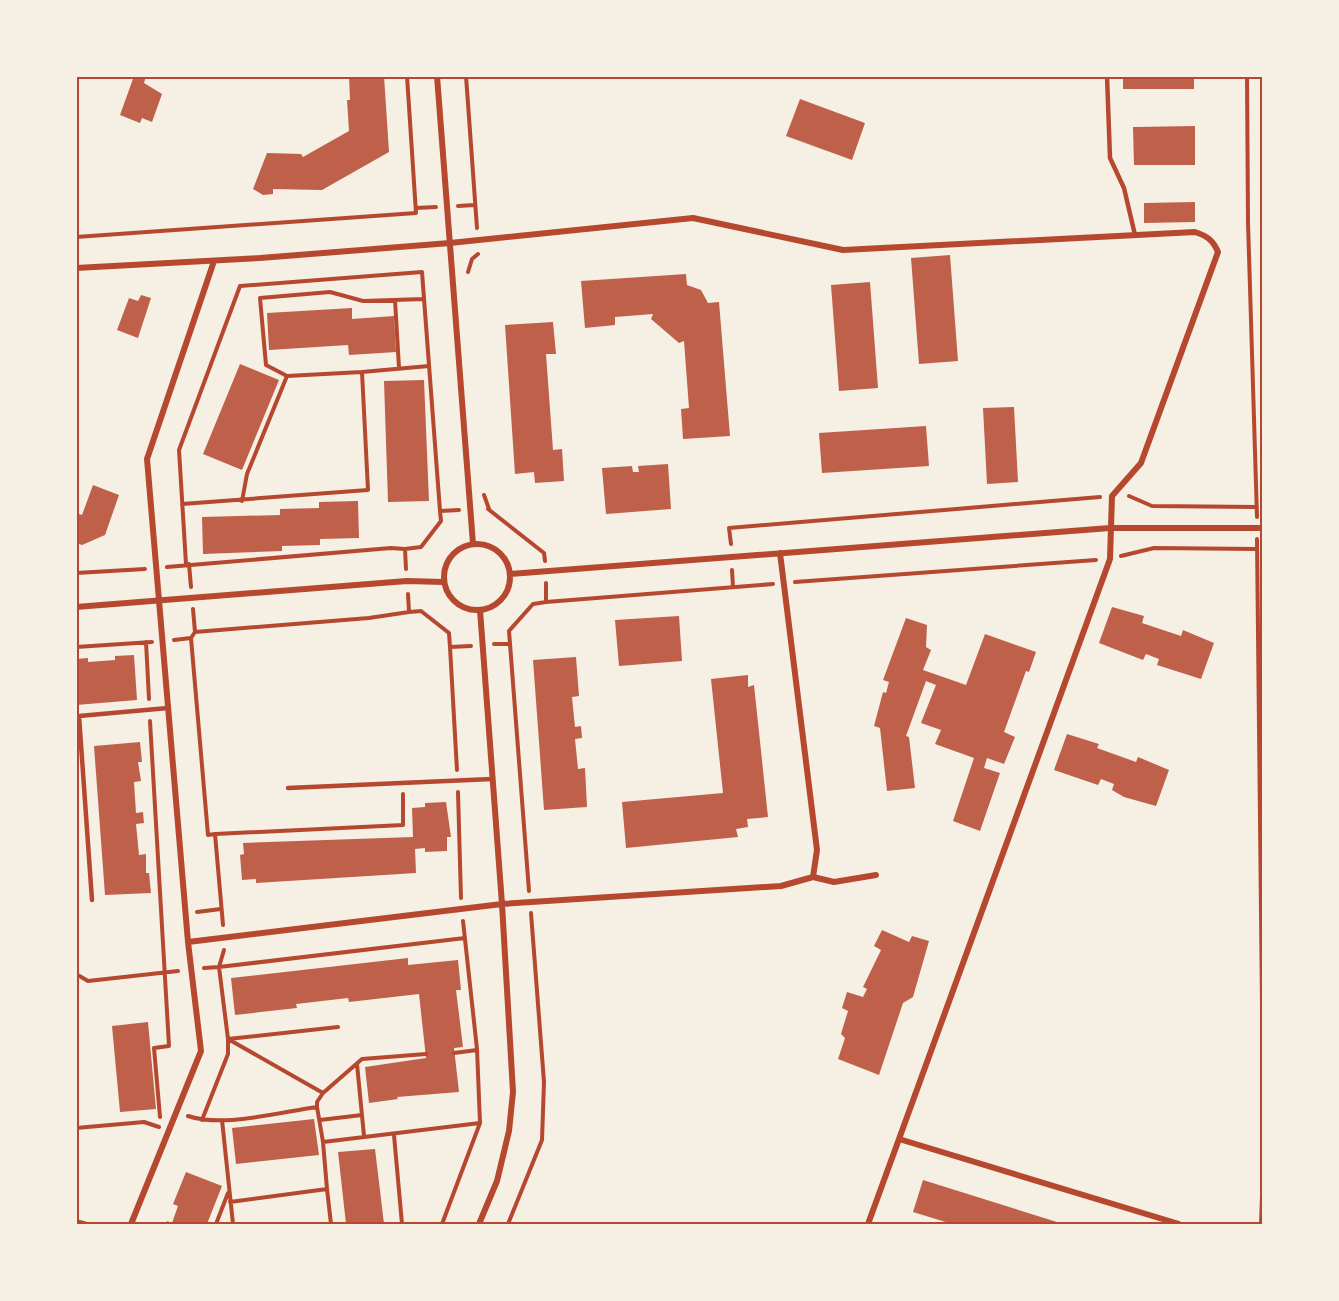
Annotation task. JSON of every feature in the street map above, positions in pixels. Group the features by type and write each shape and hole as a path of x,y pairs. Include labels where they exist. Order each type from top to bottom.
{"street":[{"path":"437,76 473,544"},
{"path":"76,268 214,261 450,243 693,218 843,250 1195,232 1207,236 1214,243 1218,252 1141,463 1112,496 1110,559 868,1224"},
{"path":"131,1224 201,1051 188,942 147,459 214,261"},
{"path":"510,574 1110,528 1263,528"},
{"path":"473,544 486,546 497,552 506,561 510,574 508,587 502,598 492,606 480,610 468,609 456,603 448,594 444,582 445,569 451,557 460,549 473,544"},
{"path":"780,553 817,850 813,877"},
{"path":"76,607 407,581 444,582"},
{"path":"479,1224 497,1181 509,1131 513,1092 502,904 480,610"},
{"path":"188,942 502,904 781,886 813,877 834,882 876,875"},
{"path":"899,1139 1179,1224"}],"lane":[{"path":"1107,76 1110,158 1124,188 1135,235"},
{"path":"92,900 79,716 168,708"},
{"path":"288,788 492,778"}],"path":[{"path":"76,237 416,213 407,76"},
{"path":"466,76 479,253 472,259 467,270 468,281"},
{"path":"76,573 421,546 441,521 422,272 240,286 178,450 186,564"},
{"path":"424,299 363,302 330,292 260,298 266,365 287,376 429,366"},
{"path":"395,300 399,368"},
{"path":"182,504 269,499 290,494 368,490 362,372"},
{"path":"242,501 247,474 287,376"},
{"path":"483,483 489,508 544,553 546,602"},
{"path":"733,587 729,528 1112,496 1132,496 1152,506 1257,507"},
{"path":"440,511 489,508"},
{"path":"508,1224 542,1140 544,1082 509,631 533,604 1110,559 1154,548 1257,549"},
{"path":"405,549 410,612"},
{"path":"412,794 401,794 403,825 208,835 191,638 195,632 369,618 421,611 449,633 462,910 477,1050 480,1123 442,1224"},
{"path":"76,647 191,638"},
{"path":"146,642 169,1046 154,1048 160,1120 158,1127"},
{"path":"450,646 510,644"},
{"path":"446,792 458,791"},
{"path":"215,834 225,946 219,967 465,938"},
{"path":"202,1121 228,1054 228,1039 323,1093"},
{"path":"454,1053 477,1050"},
{"path":"331,1224 317,1102 323,1093 362,1059 426,1054"},
{"path":"357,1063 364,1136"},
{"path":"183,1114 202,1121 222,1120 317,1107"},
{"path":"320,1120 362,1115"},
{"path":"222,1120 233,1224"},
{"path":"77,1127 144,1122 168,1130"},
{"path":"323,1142 480,1123"},
{"path":"394,1135 402,1224"},
{"path":"230,1202 327,1189"},
{"path":"216,1224 228,1192"},
{"path":"1261,1224 1263,1196"},
{"path":"76,1221 87,1224"}],"building":[{"path":"134,76 146,76 144,83 162,94 152,122 142,118 140,123 120,115"},
{"path":"349,76 384,76 389,152 322,190 273,189 273,194 263,195 253,189 267,153 301,154 303,157 349,131 347,100 350,100"},
{"path":"1123,76 1194,76 1194,89 1123,89"},
{"path":"800,99 865,123 852,160 786,136"},
{"path":"1195,126 1195,165 1134,165 1133,127"},
{"path":"1195,202 1195,222 1144,223 1144,203"},
{"path":"950,255 958,361 919,364 911,258"},
{"path":"686,274 687,285 701,290 708,303 719,302 730,436 683,439 681,409 689,408 684,341 679,343 651,319 653,314 615,317 615,325 585,328 581,281"},
{"path":"870,282 878,388 839,391 831,285"},
{"path":"141,295 151,298 138,338 117,330 129,298 138,301"},
{"path":"352,308 352,319 394,316 396,352 349,355 348,345 269,350 267,313"},
{"path":"553,322 556,354 546,354 553,450 562,449 564,481 535,483 534,472 515,474 505,325"},
{"path":"240,364 279,380 242,470 203,454"},
{"path":"424,380 429,501 388,502 384,381"},
{"path":"1014,407 1018,482 987,484 983,408"},
{"path":"926,426 929,466 822,473 819,433"},
{"path":"668,464 671,509 606,514 602,468 632,466 633,472 639,472 638,466"},
{"path":"93,485 119,495 105,535 82,545 76,543 76,513 82,515"},
{"path":"358,501 359,538 320,539 320,545 282,546 282,551 203,554 202,517 280,515 280,509 319,508 319,502"},
{"path":"1112,607 1144,616 1142,623 1181,636 1183,630 1214,643 1201,679 1157,665 1159,659 1146,654 1143,660 1099,643"},
{"path":"679,616 682,661 619,666 615,620"},
{"path":"906,618 927,625 926,647 931,650 923,670 966,685 985,634 1036,652 1029,672 1026,671 1004,732 1015,737 1004,764 987,758 984,768 1000,773 980,831 953,821 974,758 935,744 941,730 921,723 936,685 926,681 906,736 909,737 915,788 887,791 880,728 874,726 883,692 886,693 889,682 883,680"},
{"path":"134,655 137,700 76,705 76,659 88,658 88,662 115,660 115,656"},
{"path":"576,657 579,696 572,697 575,727 581,726 582,738 575,739 578,769 585,768 587,807 544,810 533,660"},
{"path":"748,675 748,687 754,685 768,817 747,819 748,827 736,829 738,837 626,848 622,802 723,793 711,679"},
{"path":"1067,734 1099,744 1097,748 1136,762 1138,757 1169,770 1156,806 1124,797 1112,790 1114,784 1101,779 1098,785 1054,770"},
{"path":"140,742 142,762 138,762 141,781 134,782 136,813 143,812 144,823 136,824 139,855 146,854 146,873 149,873 151,893 105,895 94,746"},
{"path":"446,802 451,837 447,837 447,851 425,852 425,848 415,849 416,873 256,883 256,879 242,880 240,855 244,854 243,843 413,837 412,808 425,807 425,803"},
{"path":"882,930 909,942 912,936 929,941 913,997 903,1003 879,1075 838,1059 845,1038 841,1034 848,1011 842,1008 847,992 863,997 867,989 863,987 881,950 874,946"},
{"path":"408,958 408,965 458,960 461,990 456,990 463,1047 454,1048 459,1092 397,1097 398,1099 369,1103 365,1067 426,1058 419,994 349,1002 348,998 296,1004 297,1008 235,1015 231,978"},
{"path":"148,1022 156,1109 120,1112 112,1026"},
{"path":"314,1119 319,1155 236,1164 232,1128"},
{"path":"375,1149 384,1224 346,1224 338,1152"},
{"path":"186,1172 222,1186 207,1224 166,1224 167,1221 172,1223 178,1206 173,1204"},
{"path":"923,1180 1057,1222 1056,1224 952,1224 913,1212"}]}
